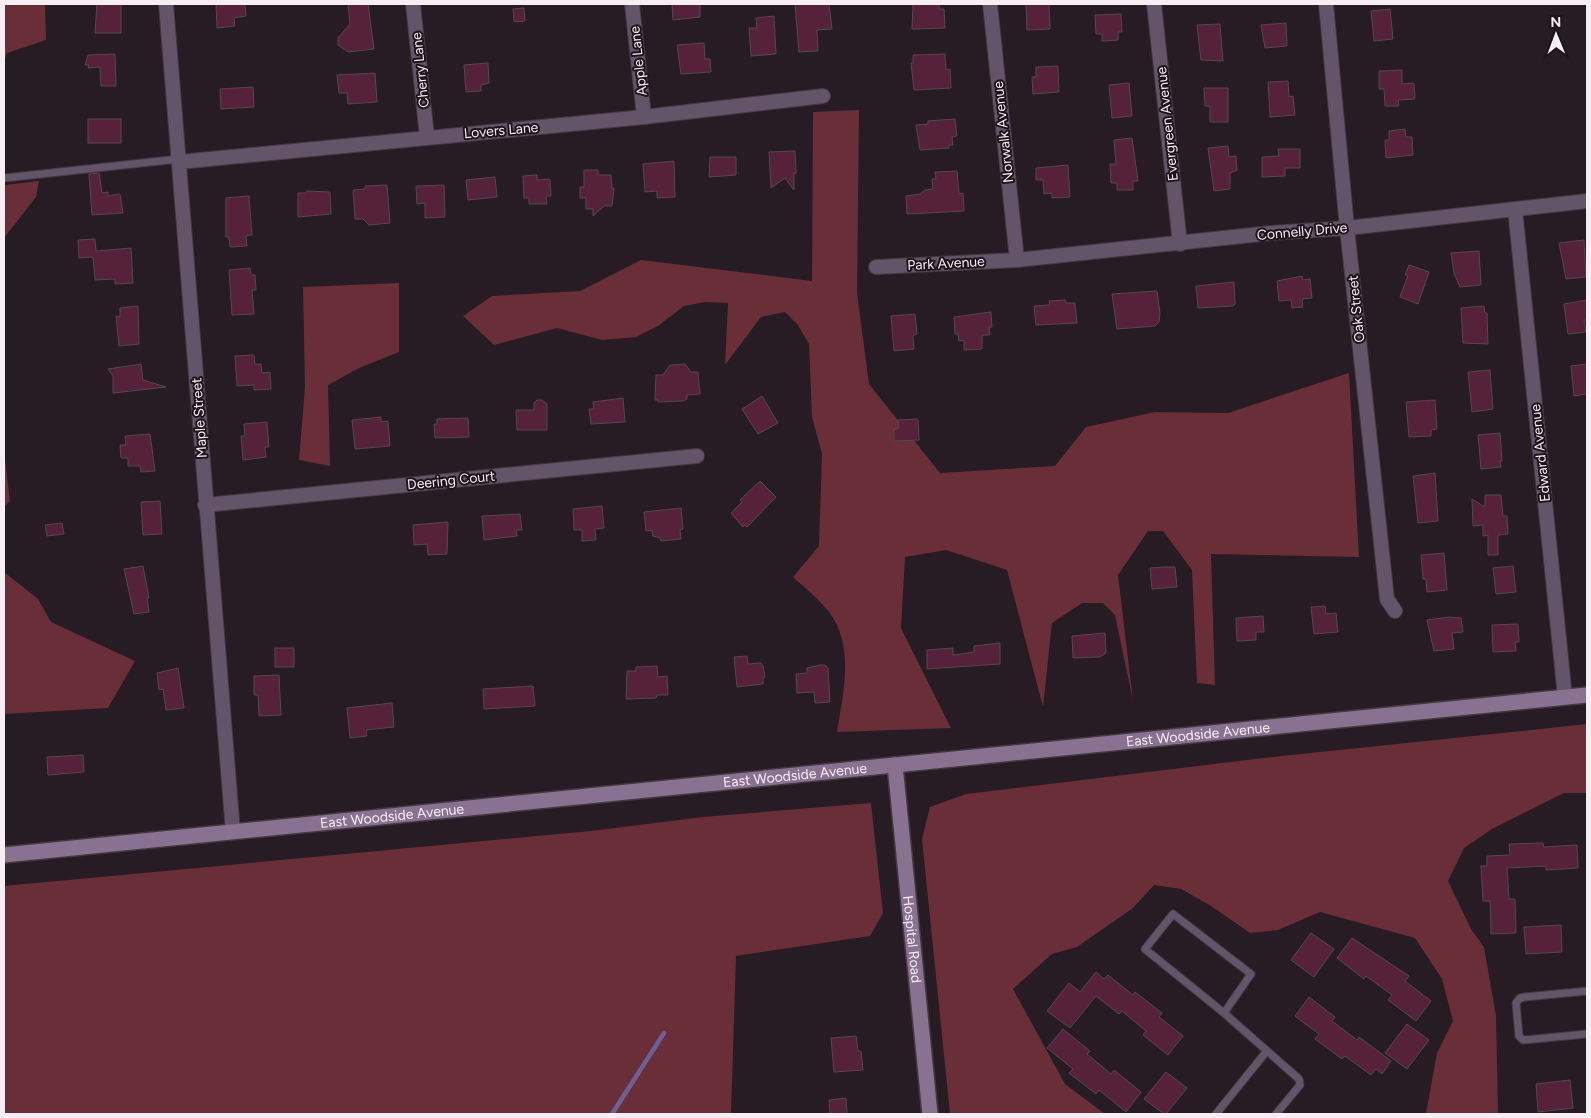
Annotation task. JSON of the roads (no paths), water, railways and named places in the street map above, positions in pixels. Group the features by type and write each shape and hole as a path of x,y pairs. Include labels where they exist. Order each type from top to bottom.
{"main road":[{"name":"East Woodside Avenue","path":"4,855 1587,695"},
{"name":"Hospital Road","path":"895,765 930,1114"}],"street":[{"name":"Maple Street","path":"166,4 205,505 233,832"},
{"name":"Cherry Lane","path":"413,4 427,137"},
{"name":"Apple Lane","path":"632,4 644,117"},
{"name":"Norwalk Avenue","path":"990,4 1017,260"},
{"name":"Evergreen Avenue","path":"1154,4 1180,244"},
{"name":"Oak Street","path":"1326,4 1347,228 1387,598 1395,611"},
{"name":"Lovers Lane","path":"179,160 644,117 822,96"},
{"name":"Connelly Drive","path":"1017,260 1347,228 1587,201"},
{"name":"Edward Avenue","path":"1515,209 1565,697"},
{"name":"Park Avenue","path":"876,266 1017,260"},
{"name":"Deering Court","path":"205,505 697,456"}],"lane":[{"path":"4,178 179,160"},
{"path":"1224,1014 1251,974 1173,914 1145,949 1299,1079 1300,1083 1276,1114"},
{"path":"1587,991 1525,997 1520,998 1516,1003 1519,1036 1523,1040 1587,1034"},
{"path":"1216,1114 1266,1052"}],"waterway":[{"path":"612,1114 664,1033"}]}
